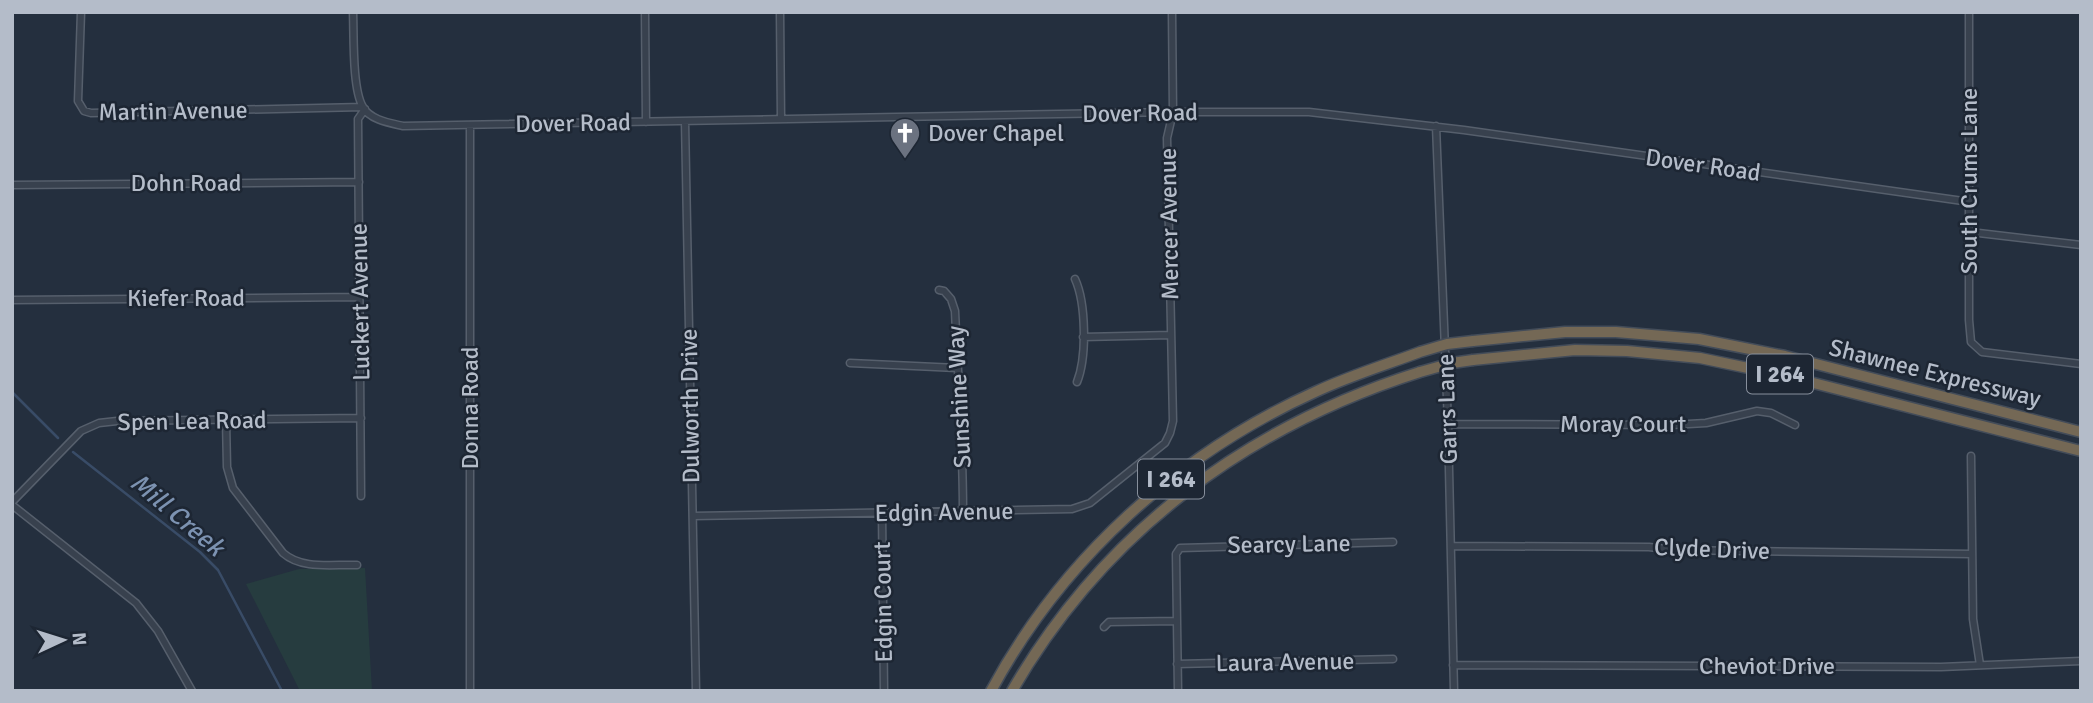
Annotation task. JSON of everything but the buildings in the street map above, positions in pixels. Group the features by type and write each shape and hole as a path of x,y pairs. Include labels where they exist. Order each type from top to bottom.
{"highway":[{"name":"Shawnee Expressway","path":"991,691 1029,628 1074,571 1115,527 1177,474 1260,419 1314,392 1359,373 1447,344 1565,332 1616,332 1699,339 1785,356 2081,432"},
{"name":"Shawnee Expressway","path":"1012,691 1062,614 1100,569 1150,520 1197,482 1277,431 1330,405 1452,363 1575,350 1627,351 1700,358 1796,378 2081,451"}],"street":[{"name":"Martin Avenue","path":"81,12 78,101 84,111 91,114 364,108"},
{"path":"353,12 356,74 364,108"},
{"path":"645,12 646,122"},
{"path":"780,12 781,119"},
{"name":"Mercer Avenue","path":"1170,435 1173,421 1167,138 1173,112 1172,12"},
{"name":"South Crums Lane","path":"1969,12 1971,342 1975,347 1992,353 2081,364"},
{"name":"Dover Road","path":"364,108 384,122 402,126 1308,112 1436,126 1969,202"},
{"name":"Luckert Avenue","path":"361,496 358,119 364,108"},
{"name":"Dulworth Drive","path":"685,121 696,691"},
{"name":"Donna Road","path":"470,125 470,691"},
{"name":"Garrs Lane","path":"1436,126 1448,424 1454,691"},
{"name":"Dohn Road","path":"12,185 359,183"},
{"path":"1970,232 2081,245"},
{"path":"1075,279 1082,296 1083,337 1082,366 1077,382"},
{"name":"Sunshine Way","path":"939,290 944,291 954,303 962,434 963,512"},
{"name":"Kiefer Road","path":"12,300 360,297"},
{"path":"1083,337 1171,335"},
{"path":"850,363 957,368"},
{"name":"Moray Court","path":"1448,424 1671,425 1706,423 1763,411 1795,425"},
{"name":"Spen Lea Road","path":"12,503 75,437 90,426 117,421 360,418"},
{"path":"226,420 227,467 233,488 283,553 293,561 305,564 357,565"},
{"name":"Edgin Avenue","path":"692,516 1072,509 1090,503 1156,452 1170,435"},
{"path":"1971,456 1973,619 1980,665"},
{"path":"12,503 136,603 158,632 192,691"},
{"name":"Edgin Court","path":"882,513 884,691"},
{"name":"Searcy Lane","path":"1176,621 1176,554 1185,546 1393,542"},
{"name":"Clyde Drive","path":"1451,546 1972,554"},
{"path":"1104,627 1109,622 1176,621 1178,691"},
{"name":"Laura Avenue","path":"1177,664 1392,659"},
{"name":"Cheviot Drive","path":"1453,665 1980,665 2081,661"}],"green space":[{"path":"365,568 372,691 300,691 246,584 299,569"}],"waterway":[{"name":"Mill Creek","path":"12,392 58,438"},
{"name":"Mill Creek","path":"73,452 200,552 218,570 282,691"}],"place":[{"name":"Dover Chapel","path":"905,160"}]}
